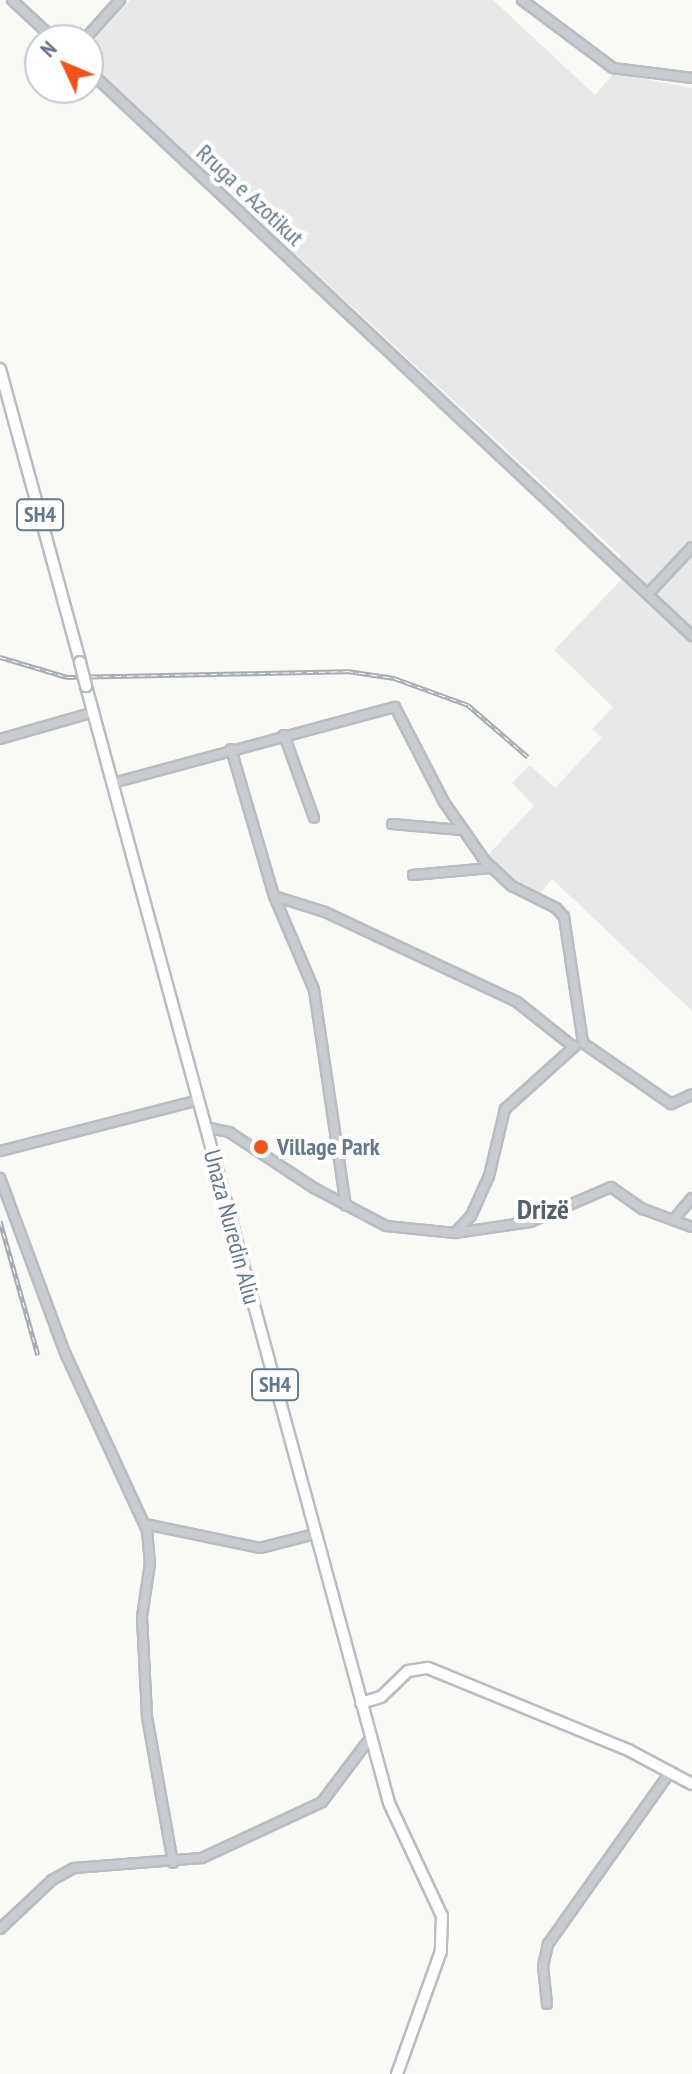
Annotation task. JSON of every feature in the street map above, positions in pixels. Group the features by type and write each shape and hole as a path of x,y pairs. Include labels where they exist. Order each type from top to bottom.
{"main road":[{"name":"Unaza Nuredin Aliu","path":"0,369 361,1703 395,1821 444,1927 441,1951 397,2074"},
{"path":"361,1703 381,1697 408,1671 428,1668 671,1771 692,1784"}],"street":[{"path":"12,0 38,24"},
{"path":"98,24 120,0"},
{"path":"522,0 613,68 692,78"},
{"name":"Rruga e Azotikut","path":"104,85 692,636"},
{"path":"648,594 692,547"},
{"path":"113,783 395,707 461,830 491,868 564,917 583,1043"},
{"path":"0,739 94,712"},
{"path":"284,735 314,818"},
{"path":"231,749 274,896 314,990 346,1206"},
{"path":"392,824 461,830"},
{"path":"413,875 491,868"},
{"path":"274,896 325,912 517,1002 571,1045"},
{"path":"455,1233 471,1216 489,1176 505,1109 537,1084 571,1045 583,1043 671,1104 692,1094"},
{"path":"0,1151 198,1100"},
{"path":"205,1127 229,1132 346,1206 386,1226 455,1233 544,1219 603,1187 618,1189 643,1209 675,1218 692,1227"},
{"path":"0,1178 66,1355 145,1524 150,1563 142,1617 147,1717 173,1863"},
{"path":"675,1218 692,1198"},
{"path":"145,1524 260,1548 315,1534"},
{"path":"0,1929 52,1880 74,1868 173,1863 230,1848 322,1802 371,1737"},
{"path":"547,2004 543,1966 548,1944 671,1771"}],"shaded area":[{"path":"130,0 493,0 595,95 614,73 692,88 692,1011 552,879 540,893 509,878 487,856 534,806 512,783 530,765 555,788 602,738 592,729 613,707 554,650 622,579 620,555 104,77 104,28"}],"railway":[{"path":"0,657 67,677 347,671 394,678 468,705 528,757"},
{"path":"0,1221 38,1355"}],"place":[{"name":"Village Park","path":"261,1147"}],"district":[{"name":"Drizë","path":"543,1209"}]}
